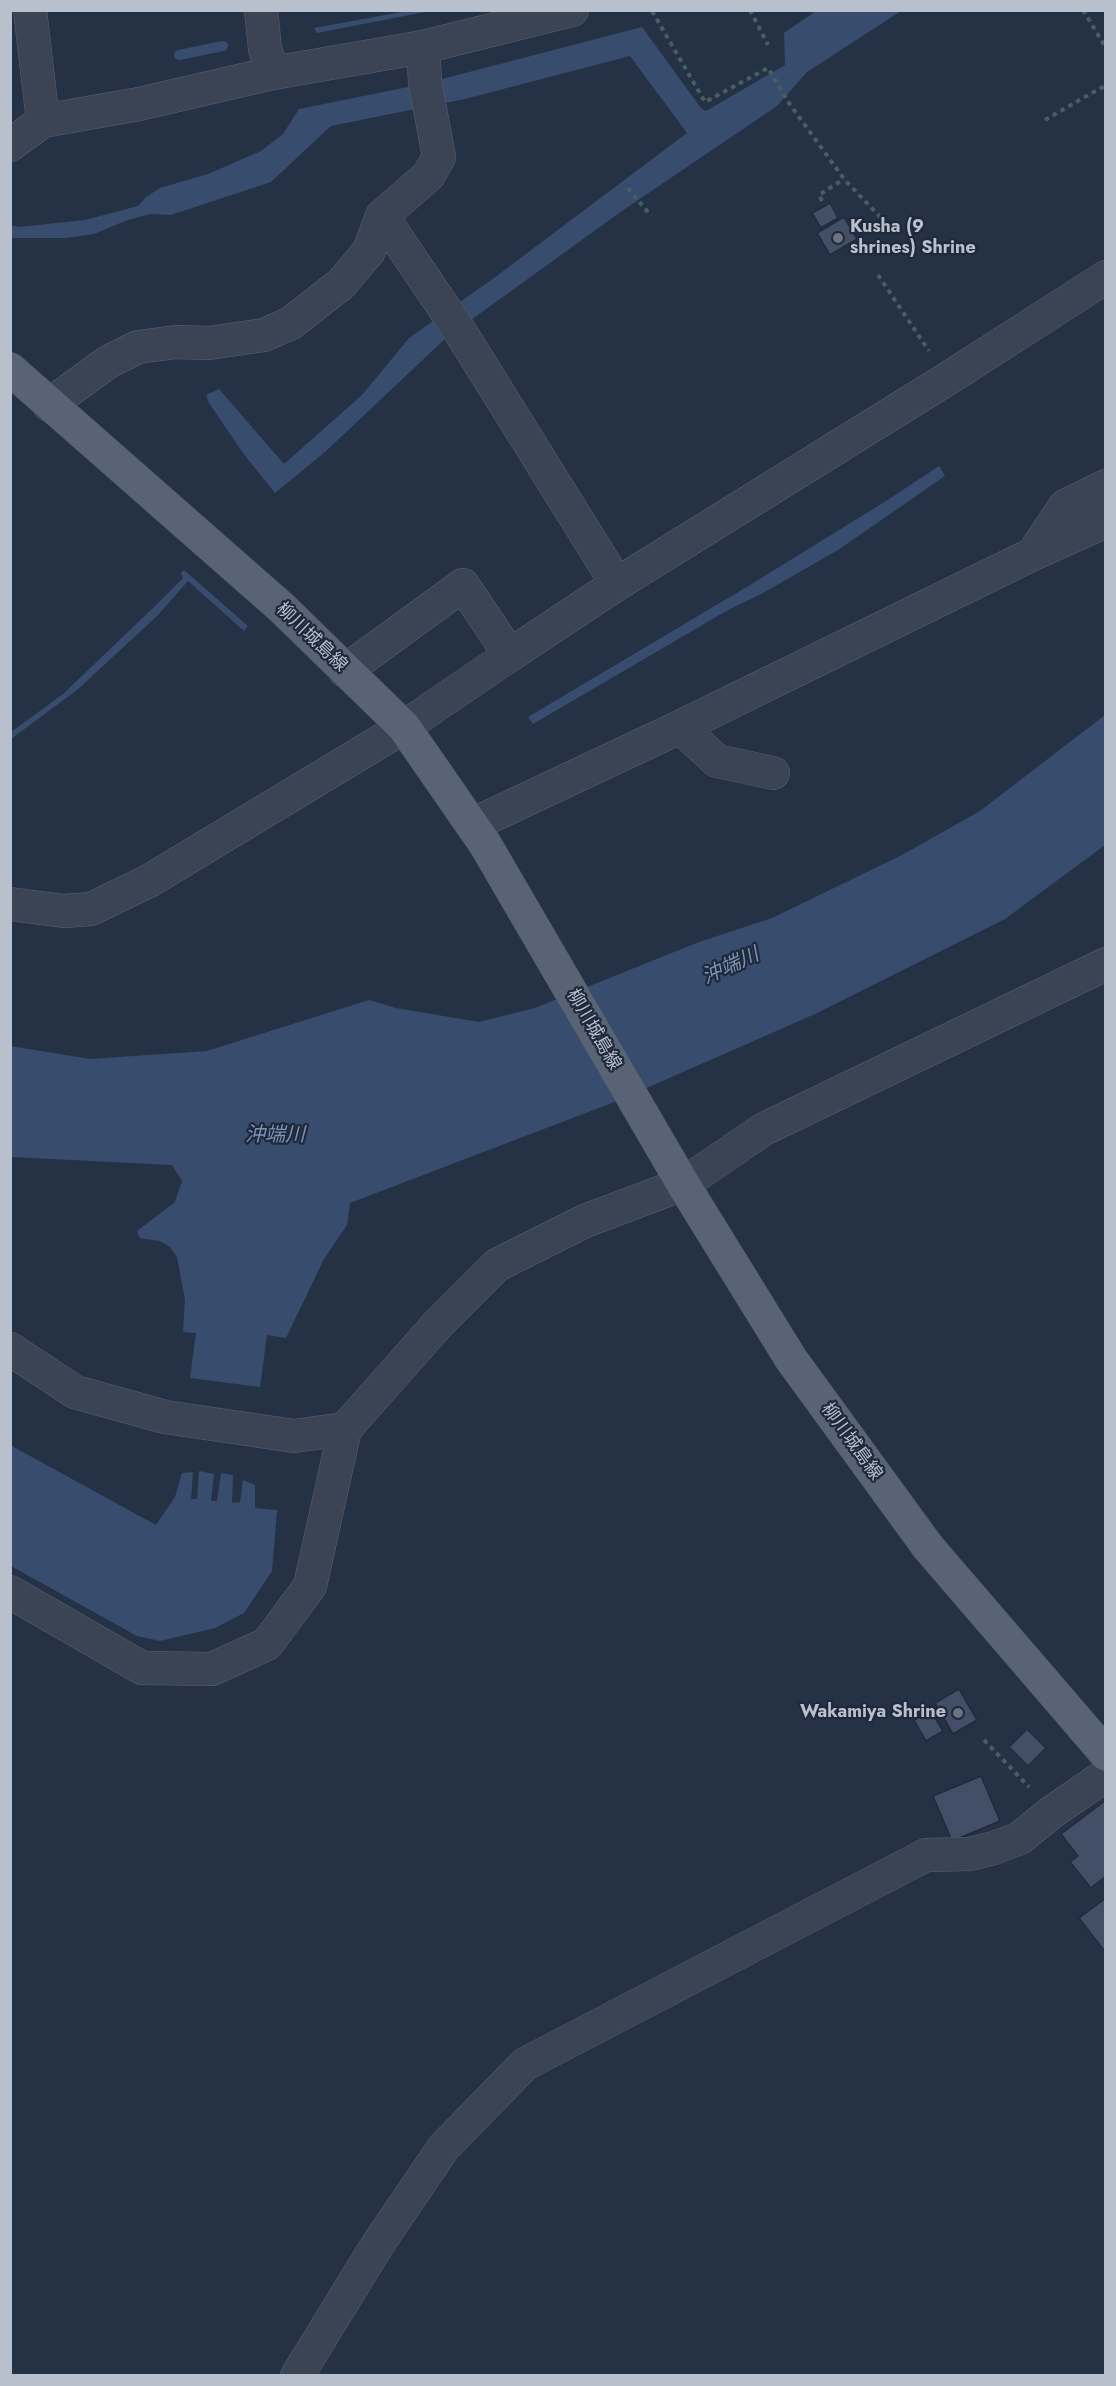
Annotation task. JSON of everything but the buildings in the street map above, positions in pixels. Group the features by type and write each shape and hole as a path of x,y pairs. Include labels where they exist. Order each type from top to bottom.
{"main road":[{"name":"柳川城島線","path":"10,369 282,608 404,727 479,835 683,1184 791,1359 921,1538 1106,1754"}],"street":[{"path":"30,10 43,121"},
{"path":"261,10 265,49 273,73"},
{"path":"10,145 43,121 139,104 273,73 423,47 572,10"},
{"path":"49,405 108,362 138,347 176,342 209,343 264,335 291,323 341,284 369,251 382,216 428,176 439,157 428,95 423,47"},
{"path":"382,216 461,333 617,584"},
{"path":"10,904 64,911 91,909 149,881 404,727 617,584 947,380 1106,277"},
{"path":"1033,554 1065,506 1106,486"},
{"path":"479,835 680,728 863,636 1106,521"},
{"path":"863,636 895,603 922,583"},
{"path":"345,671 464,585 510,655"},
{"path":"680,728 717,761 772,773"},
{"path":"10,1592 142,1668 212,1669 267,1644 310,1586 345,1430 438,1324 497,1265 585,1221 683,1184 764,1129 1106,964"},
{"path":"10,1349 75,1392 165,1417 294,1436 345,1430"},
{"path":"302,2373 378,2244 444,2146 525,2064 926,1855 970,1854 1020,1838 1052,1812 1106,1776"}],"path":[{"path":"750,10 768,45"},
{"path":"1083,10 1106,48"},
{"path":"652,11 705,102 768,68 789,103 844,179 887,224"},
{"path":"1045,120 1106,85"},
{"path":"822,201 819,195 844,179"},
{"path":"628,188 651,216"},
{"path":"878,275 947,380"},
{"path":"984,1740 1052,1812"}],"water":[{"path":"407,11 430,11 317,33 314,28"},
{"path":"816,11 901,11 807,72 777,106 622,211 446,338 325,452 275,493 243,453 206,395 219,389 284,464 362,395 409,338 494,278 687,133 630,56 465,99 331,126 271,182 171,215 150,214 125,221 94,234 66,238 11,238 10,225 19,227 85,220 138,206 146,197 160,188 208,174 261,151 283,134 299,109 423,84 642,27 701,108 706,111 785,65 784,33"},
{"path":"939,466 945,476 838,550 763,593 728,610 533,724 528,717 750,585"},
{"path":"184,570 248,626 244,631 188,581 157,616 77,690 11,739 11,732 63,694 152,609 183,578 181,573"},
{"name":"沖端川","path":"1105,715 1105,845 1005,919 815,1014 617,1101 350,1203 347,1225 324,1259 286,1338 267,1335 260,1387 190,1378 196,1333 183,1332 185,1300 177,1257 170,1247 160,1241 140,1238 137,1231 175,1202 182,1181 172,1165 11,1157 10,1046 90,1059 207,1051 369,1000 396,1008 479,1022 535,1008 699,942 772,918 902,855 980,811"},
{"path":"10,1445 156,1525 175,1497 182,1473 193,1472 191,1499 197,1499 199,1471 214,1474 211,1501 217,1501 221,1473 233,1475 232,1503 240,1502 243,1480 255,1485 255,1508 277,1510 272,1571 244,1613 215,1628 160,1641 137,1636 11,1566"}],"waterway":[{"path":"179,55 223,46"}],"place":[{"name":"Kusha (9 shrines) Shrine","path":"838,238"},
{"name":"Wakamiya Shrine","path":"958,1713"}]}
